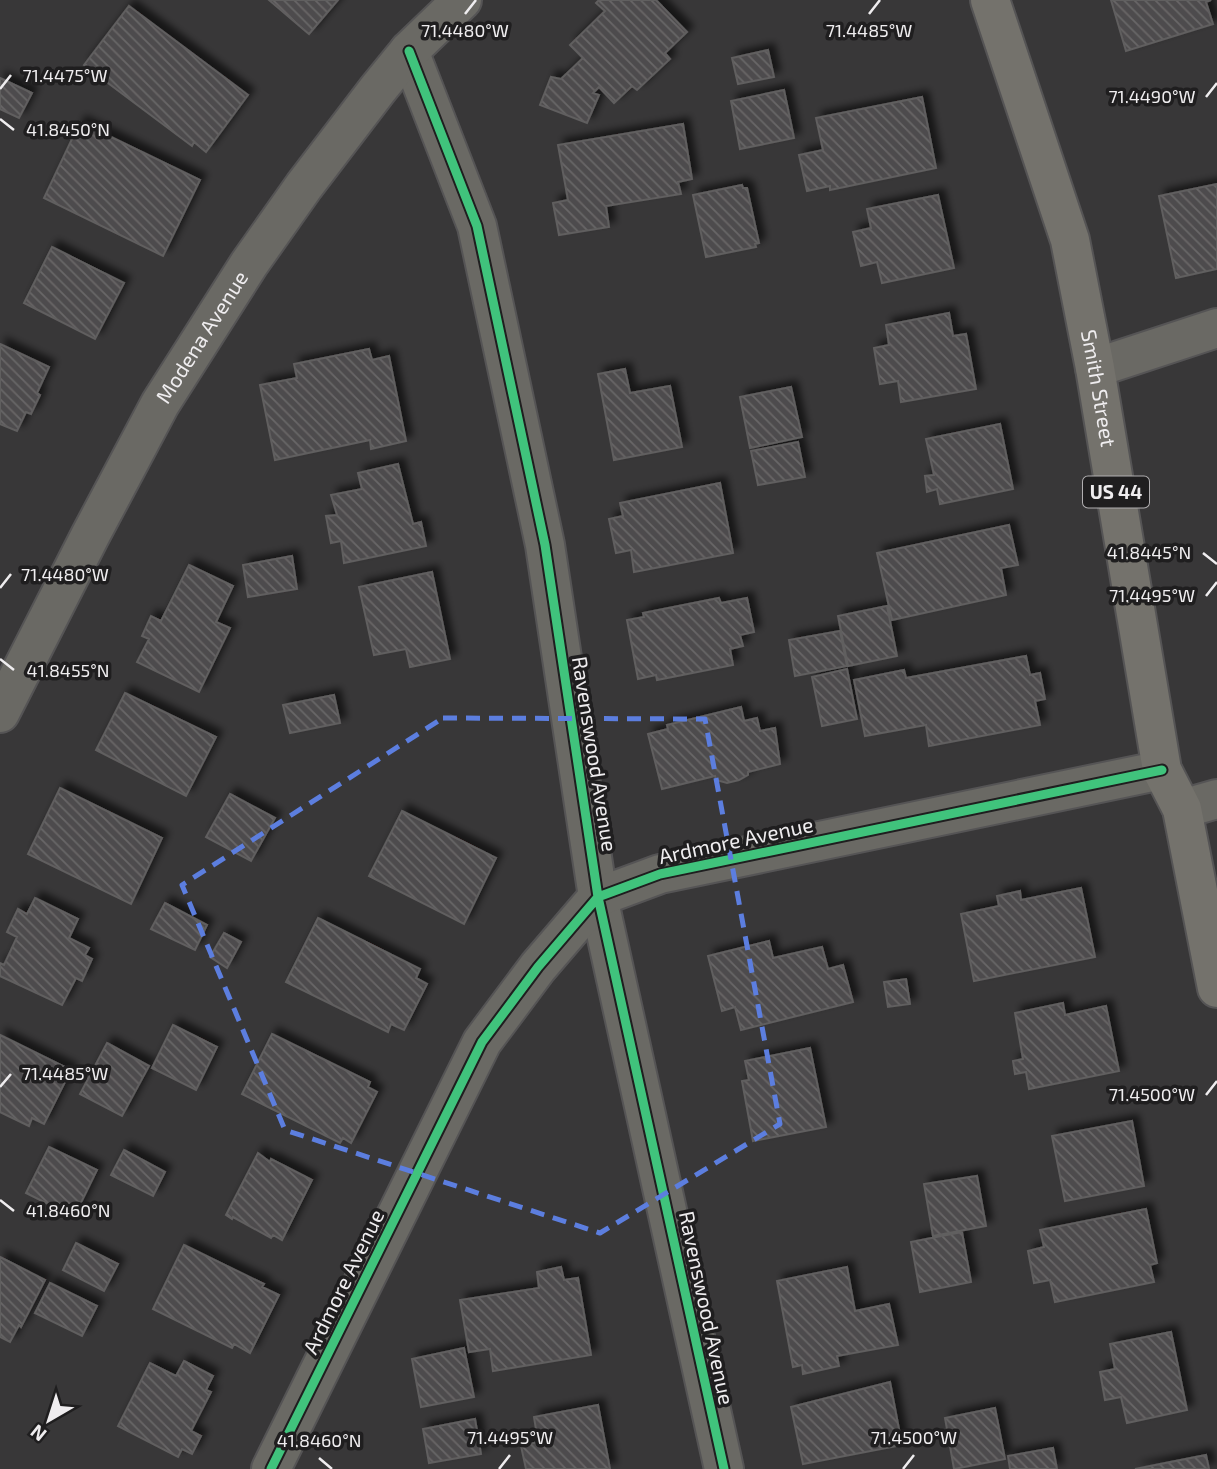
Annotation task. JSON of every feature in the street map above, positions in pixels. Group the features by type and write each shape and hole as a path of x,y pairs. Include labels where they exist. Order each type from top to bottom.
{"main road":[{"name":"Smith Street","path":"990,0 1070,240 1095,368 1162,770 1200,804 1217,988"}],"street":[{"name":"Modena Avenue","path":"0,713 160,404 249,264 378,89 409,51 462,0"},
{"name":"Ravenswood Avenue","path":"409,51 480,239 545,545 598,897 724,1469"},
{"path":"1095,368 1217,328"},
{"name":"Ardmore Avenue","path":"271,1469 482,1042 538,967 598,897 660,874 1162,770"}],"highlighted area":[{"path":"443,718 705,719 780,1124 600,1233 285,1130 182,885"}],"building":[{"path":"269,0 338,0 309,34"},
{"path":"599,0 656,0 687,32 665,53 670,59 637,90 632,86 614,103 599,87 593,93 599,95 587,123 540,105 551,77 561,79 583,58 570,45 605,11 596,3"},
{"path":"1111,0 1211,0 1206,2 1213,24 1126,51"},
{"path":"129,6 248,95 206,152 194,142 192,146 84,65"},
{"path":"768,50 774,77 738,84 732,58"},
{"path":"0,78 32,93 19,118 0,109"},
{"path":"784,90 794,138 740,149 731,101"},
{"path":"922,97 936,168 830,190 830,186 807,191 799,155 823,150 816,118"},
{"path":"80,122 200,180 163,256 44,198"},
{"path":"683,124 692,179 678,182 681,194 606,206 609,227 559,235 553,203 568,200 558,145"},
{"path":"1217,184 1217,269 1176,278 1159,196"},
{"path":"742,185 747,188 759,243 755,244 756,247 706,257 693,195"},
{"path":"938,195 954,268 882,283 877,262 861,266 853,232 871,228 867,209"},
{"path":"52,247 124,283 95,339 24,303"},
{"path":"949,313 953,336 966,334 976,389 901,402 898,381 880,384 874,348 889,345 886,325"},
{"path":"0,344 49,367 31,414 26,412 17,431 0,424"},
{"path":"369,349 372,360 389,356 406,441 371,449 370,440 275,460 260,385 297,378 294,364"},
{"path":"625,369 630,393 670,386 682,447 614,460 598,374"},
{"path":"791,387 802,437 750,448 740,397"},
{"path":"1000,424 1013,489 940,504 937,489 927,492 925,476 934,475 926,439"},
{"path":"798,442 805,477 758,485 751,451"},
{"path":"398,464 413,524 421,522 426,546 344,563 341,541 331,543 326,516 337,515 331,495 362,489 358,473"},
{"path":"720,483 733,553 634,572 631,550 616,553 609,519 623,516 620,503"},
{"path":"1009,525 1018,565 1001,568 1006,595 892,620 877,553"},
{"path":"292,556 297,589 248,597 243,565"},
{"path":"189,565 233,586 216,622 230,628 199,692 137,662 149,639 142,636 151,616 161,621"},
{"path":"432,572 450,659 410,667 406,649 374,655 359,587"},
{"path":"719,598 721,603 747,598 754,632 740,635 743,646 730,649 733,665 657,680 656,675 638,679 627,620 644,617 643,613"},
{"path":"887,606 897,656 848,666 838,616"},
{"path":"840,631 847,666 795,676 789,640"},
{"path":"1026,656 1030,675 1040,673 1045,699 1035,701 1040,725 929,746 926,725 865,736 854,680 904,670 906,678"},
{"path":"847,669 857,719 822,726 812,677"},
{"path":"125,693 216,737 186,796 96,750"},
{"path":"334,695 340,723 290,733 283,705"},
{"path":"741,707 744,721 757,718 760,731 775,728 780,764 748,772 748,775 739,780 727,783 716,780 715,776 662,789 648,734 668,729 667,725"},
{"path":"60,788 162,838 131,904 28,854"},
{"path":"230,794 275,818 251,861 206,837"},
{"path":"402,811 496,858 464,924 369,876"},
{"path":"1081,888 1095,957 974,981 961,914 999,906 997,896 1020,891 1021,900"},
{"path":"35,898 78,919 69,938 89,948 85,955 92,959 82,981 76,978 62,1005 0,976 0,963 4,965 17,937 7,932 18,909 27,914"},
{"path":"165,903 207,925 195,950 151,929"},
{"path":"318,918 420,969 416,978 427,984 404,1030 391,1024 388,1032 286,982"},
{"path":"224,933 241,942 227,968 210,957"},
{"path":"769,941 773,958 822,947 828,969 843,965 853,1002 741,1030 735,1007 722,1011 708,956"},
{"path":"906,979 910,1004 888,1007 884,982"},
{"path":"1063,1003 1065,1015 1106,1006 1119,1071 1029,1089 1026,1072 1015,1074 1013,1061 1023,1059 1015,1013"},
{"path":"173,1025 217,1047 196,1090 152,1068"},
{"path":"272,1034 370,1082 368,1087 377,1092 351,1143 343,1138 340,1143 242,1094"},
{"path":"0,1035 71,1070 44,1124 32,1118 29,1126 0,1112"},
{"path":"107,1043 149,1066 122,1116 80,1094"},
{"path":"810,1048 826,1127 753,1141 742,1081 749,1080 745,1061"},
{"path":"1132,1121 1144,1186 1065,1201 1052,1136"},
{"path":"49,1147 97,1170 74,1217 26,1193"},
{"path":"124,1150 165,1172 153,1196 111,1175"},
{"path":"258,1153 270,1162 271,1159 312,1180 282,1240 273,1235 271,1238 226,1215"},
{"path":"977,1176 986,1226 933,1236 924,1184"},
{"path":"1146,1209 1157,1263 1150,1265 1154,1282 1055,1302 1050,1280 1034,1283 1028,1251 1044,1247 1040,1230"},
{"path":"962,1232 971,1282 920,1292 911,1242"},
{"path":"76,1243 118,1264 104,1291 63,1270"},
{"path":"184,1245 264,1284 262,1287 279,1295 250,1353 234,1344 232,1348 153,1309"},
{"path":"0,1257 45,1280 21,1327 19,1325 10,1342 0,1337"},
{"path":"561,1267 564,1280 578,1278 591,1355 493,1371 490,1349 469,1352 460,1300 539,1288 537,1272"},
{"path":"847,1267 855,1311 889,1304 898,1345 837,1356 839,1366 803,1374 802,1365 793,1367 777,1281"},
{"path":"50,1283 97,1306 82,1336 35,1313"},
{"path":"1171,1332 1187,1410 1127,1423 1121,1397 1105,1400 1100,1372 1115,1369 1110,1344"},
{"path":"464,1348 474,1397 421,1407 412,1359"},
{"path":"184,1361 213,1376 206,1390 211,1392 191,1431 201,1436 192,1454 182,1449 178,1457 118,1426 150,1363 176,1376"},
{"path":"890,1382 902,1445 803,1464 791,1407"},
{"path":"598,1405 610,1469 526,1469 521,1446 538,1442 534,1417"},
{"path":"995,1408 1005,1459 954,1469 945,1418"},
{"path":"475,1419 481,1454 429,1463 423,1429"},
{"path":"1053,1448 1057,1469 1010,1469 1008,1456"},
{"path":"1206,1455 1209,1469 1135,1469"}],"cycle path":[{"path":"409,51 477,226 545,545 598,897 724,1469"},
{"path":"271,1469 482,1042 538,967 598,897 660,874 1162,770"}]}
